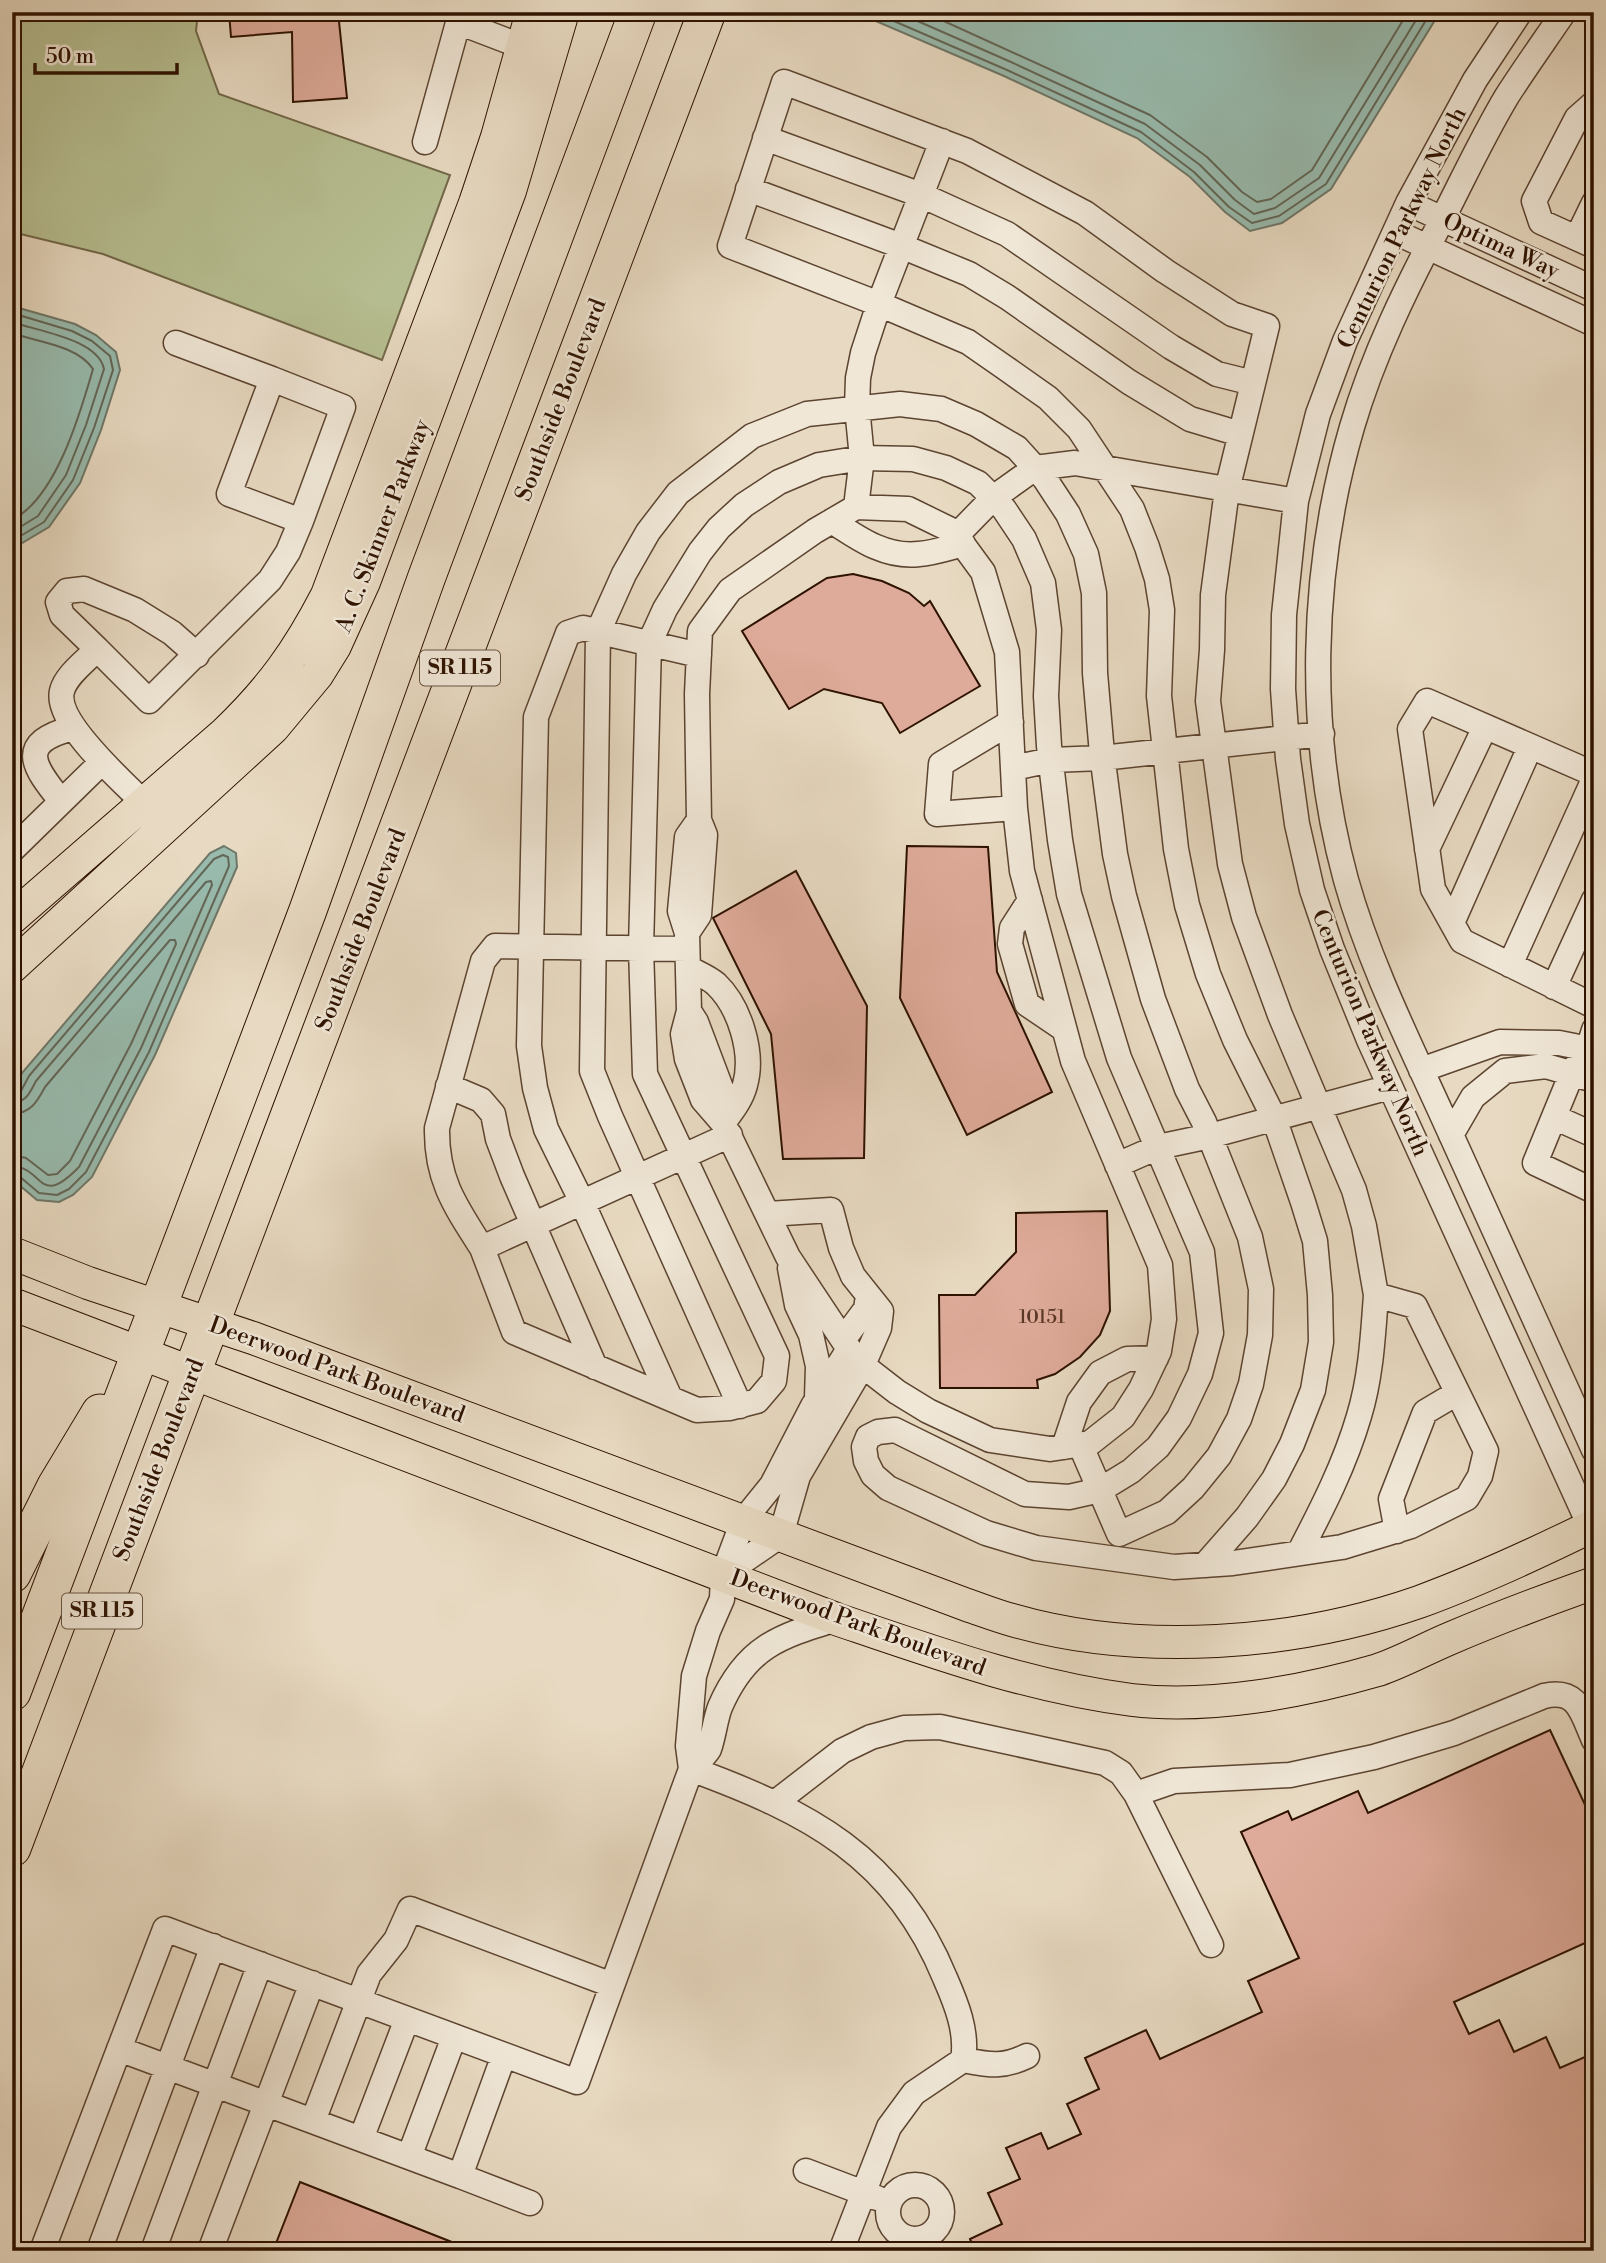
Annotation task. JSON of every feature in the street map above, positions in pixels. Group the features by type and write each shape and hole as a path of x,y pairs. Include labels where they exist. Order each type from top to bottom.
{"highway":[{"name":"SR 115","path":"12,1692 308,910 430,568 638,12"},
{"name":"Southside Boulevard","path":"12,1848 707,12"},
{"path":"12,1574 56,1486 140,1354"}],"main road":[{"name":"A. C. Skinner Parkway","path":"12,967 273,728 317,675 335,646 364,582 510,191 536,52 531,12"},
{"name":"A. C. Skinner Parkway","path":"12,919 250,709 294,655 327,594 475,203 497,137 536,52 563,12"},
{"path":"12,1253 88,1283 159,1306"},
{"path":"12,1304 140,1354"},
{"name":"Deerwood Park Boulevard","path":"159,1306 1014,1621 1075,1633 1138,1641 1208,1642 1298,1633 1358,1620 1418,1602 1486,1576 1592,1529"},
{"name":"Deerwood Park Boulevard","path":"140,1354 836,1619 949,1658 1069,1690 1134,1700 1210,1702 1304,1689 1381,1669 1502,1617 1594,1583"}],"street":[{"name":"Centurion Parkway North","path":"1520,12 1475,80 1408,204 1345,341 1323,401 1296,501 1284,615 1283,689 1297,824 1312,890 1332,949 1390,1087 1592,1529"},
{"name":"Centurion Parkway North","path":"1564,12 1506,99 1427,248 1374,366 1353,424 1332,508 1320,617 1319,688 1333,818 1346,880 1365,937 1594,1451"},
{"path":"425,142 459,17 536,52"},
{"path":"1205,1565 1247,1517 1274,1479 1286,1456 1313,1390 1321,1342 1320,1295 1315,1241 1274,1118 1235,1040 1208,974 1187,905 1176,849 1159,696 1162,610 1157,579 1132,509 1079,429 1048,398 968,342 730,246 784,82 967,151 1085,213 1165,271 1232,314 1267,326 1227,490 1213,595 1208,701 1230,863 1244,917 1280,1015 1354,1190 1364,1227 1376,1295 1370,1366 1360,1415 1326,1502 1299,1553"},
{"path":"1594,103 1577,118 1534,201 1541,222 1585,242 1594,203"},
{"path":"765,138 921,195 1007,234 1171,347 1217,374 1253,383"},
{"path":"856,507 862,458 857,407 858,378 863,353 879,304 942,141"},
{"path":"748,189 969,274 1007,297 1129,382 1190,419 1240,434"},
{"name":"Optima Way","path":"1408,204 1594,289"},
{"path":"1395,232 1594,324"},
{"path":"176,343 343,407 289,552 270,580 197,655 149,701 62,615 58,602 67,591 84,589 135,610 172,632 197,655"},
{"path":"272,379 229,494 301,521"},
{"path":"740,1406 592,1071 598,632 624,575 648,532 678,493 752,436 807,414 857,407 900,404 941,409 976,424 1017,448 1069,514 1086,554 1094,593 1095,673 1102,758 1115,854 1142,962 1187,1089 1210,1136 1250,1237 1261,1289 1260,1335 1251,1384 1239,1419 1219,1456 1193,1488 1167,1512 1119,1534 1100,1490 1072,1446 1079,1402 1100,1373 1126,1359 1156,1358"},
{"path":"482,1248 685,1156 726,1129 746,1083 747,1052 731,1001 687,950 641,948 593,947 495,946 483,961 437,1128 436,1150 454,1205 482,1248 514,1332 697,1410 730,1409 757,1401 774,1381 777,1356 685,1156 645,1074 641,948 649,643 665,609 700,552 719,528 744,505 779,482 819,465 862,458 913,459 946,468 978,482 1004,509 1024,539 1043,583 1049,630 1046,696 1051,760 1069,894 1119,1058 1202,1252 1211,1333 1200,1374 1179,1418 1158,1447 1131,1471 1100,1490 1069,1497 1025,1494 895,1430 878,1432 868,1437 864,1447 866,1461 873,1475 888,1488 986,1533 1037,1548 1174,1567 1342,1547 1411,1526 1467,1497 1480,1476 1486,1451 1415,1306 1376,1295"},
{"path":"832,521 864,543 888,551 918,555 959,540 993,498 1035,468 1075,463 1296,501"},
{"path":"856,507 908,509 953,531 983,572 1007,652 1015,808 1022,871 1073,1061 1160,1265 1164,1319 1156,1358 1142,1390 1123,1418 1090,1443 1050,1449 990,1440 928,1411 897,1392 851,1351 788,1257 726,1129 724,1096 696,1022 689,1011 687,950 699,915 705,835 699,820 697,694 700,631 730,590 856,507"},
{"path":"670,1398 547,1129 535,1088 529,1046 536,717 568,633 583,628 699,655"},
{"path":"97,649 69,678 61,692 64,708 73,729 144,803"},
{"path":"1510,965 1594,777 1427,701 1410,729 1433,888 1452,923 1462,941 1510,965 1554,987 1594,1006"},
{"path":"1012,722 941,764 937,814 1015,808"},
{"path":"1427,849 1485,727"},
{"path":"61,802 39,773 35,759 39,745 52,734 73,729"},
{"path":"1013,768 1051,760 1102,758 1322,734"},
{"path":"1452,923 1530,747"},
{"path":"12,850 102,762"},
{"path":"1554,987 1594,900"},
{"path":"1422,1070 1500,1042 1592,1043 1583,1077 1554,1117 1535,1163 1594,1191"},
{"path":"1451,1135 1473,1097 1505,1071 1546,1066 1583,1077"},
{"path":"448,1086 481,1100 493,1114 498,1139 595,1367"},
{"path":"1117,1165 1158,1147 1210,1136 1390,1087"},
{"path":"1554,1117 1594,1135"},
{"path":"691,1769 688,1745 694,1676 708,1631 722,1599 723,1575 743,1521 772,1485 817,1401 851,1351 878,1328 881,1311 853,1276 841,1248 831,1210 768,1214"},
{"path":"788,1257 797,1306 811,1335 818,1366 817,1401"},
{"path":"723,1575 781,1535 798,1476 851,1351"},
{"path":"1397,1531 1391,1499 1425,1412 1457,1392"},
{"path":"42,2251 165,1929 577,2082 691,1769 708,1751 720,1708 738,1673 759,1651 789,1633 836,1619"},
{"path":"1136,1794 1174,1781 1290,1776 1374,1758 1454,1733 1544,1696 1559,1693 1569,1696 1578,1704 1594,1740"},
{"path":"776,1802 842,1751 871,1737 904,1728 940,1727 1105,1763 1121,1773 1136,1794 1211,1945"},
{"path":"691,1769 776,1802 816,1825 845,1844 884,1880 932,1945 956,2002 965,2047 963,2060"},
{"path":"313,2121 369,1974 396,1940 410,1909 612,1985"},
{"path":"99,2251 213,1947"},
{"path":"153,2251 260,1964"},
{"path":"210,2251 312,1983"},
{"path":"361,2139 407,2019"},
{"path":"409,2157 454,2037"},
{"path":"119,2049 530,2203"},
{"path":"460,2176 504,2055"},
{"path":"841,2251 889,2127 905,2102 963,2060 989,2065 1010,2064 1027,2056"},
{"path":"806,2171 889,2202"}],"shaded area":[{"path":"12,12 198,12 196,31 219,94 450,175 382,360 103,254 12,232"}],"water":[{"path":"862,12 1440,12 1331,189 1282,223 1250,231 1225,212 1190,177 1137,138 1004,76 864,16"},
{"path":"12,306 75,324 96,335 116,352 120,370 101,430 80,483 49,527 12,549"},
{"path":"224,846 236,853 237,867 155,1055 92,1177 73,1195 59,1202 37,1200 12,1179 12,1093 22,1073 210,853"}],"building":[{"path":"229,12 338,12 347,98 293,102 292,32 231,37"},
{"path":"853,574 882,581 909,593 924,606 930,601 980,686 900,733 882,703 824,689 789,709 742,631 827,578"},
{"path":"907,846 988,847 997,972 1052,1092 967,1135 900,998"},
{"path":"796,871 867,1006 864,1158 783,1159 771,1034 713,918"},
{"path":"1107,1211 1110,1311 1100,1335 1080,1357 1055,1374 1037,1380 1038,1388 940,1388 939,1295 975,1295 1016,1252 1016,1213"},
{"path":"1550,1730 1594,1824 1594,1939 1454,2002 1469,2034 1499,2020 1514,2052 1546,2037 1560,2068 1594,2053 1594,2251 975,2251 970,2239 1002,2224 988,2193 1020,2179 1006,2148 1041,2133 1048,2149 1081,2134 1067,2104 1099,2089 1085,2058 1146,2030 1160,2059 1262,2012 1248,1981 1299,1958 1241,1832 1288,1811 1292,1820 1358,1791 1368,1813"},
{"path":"300,2182 472,2250 472,2251 273,2251"}]}
